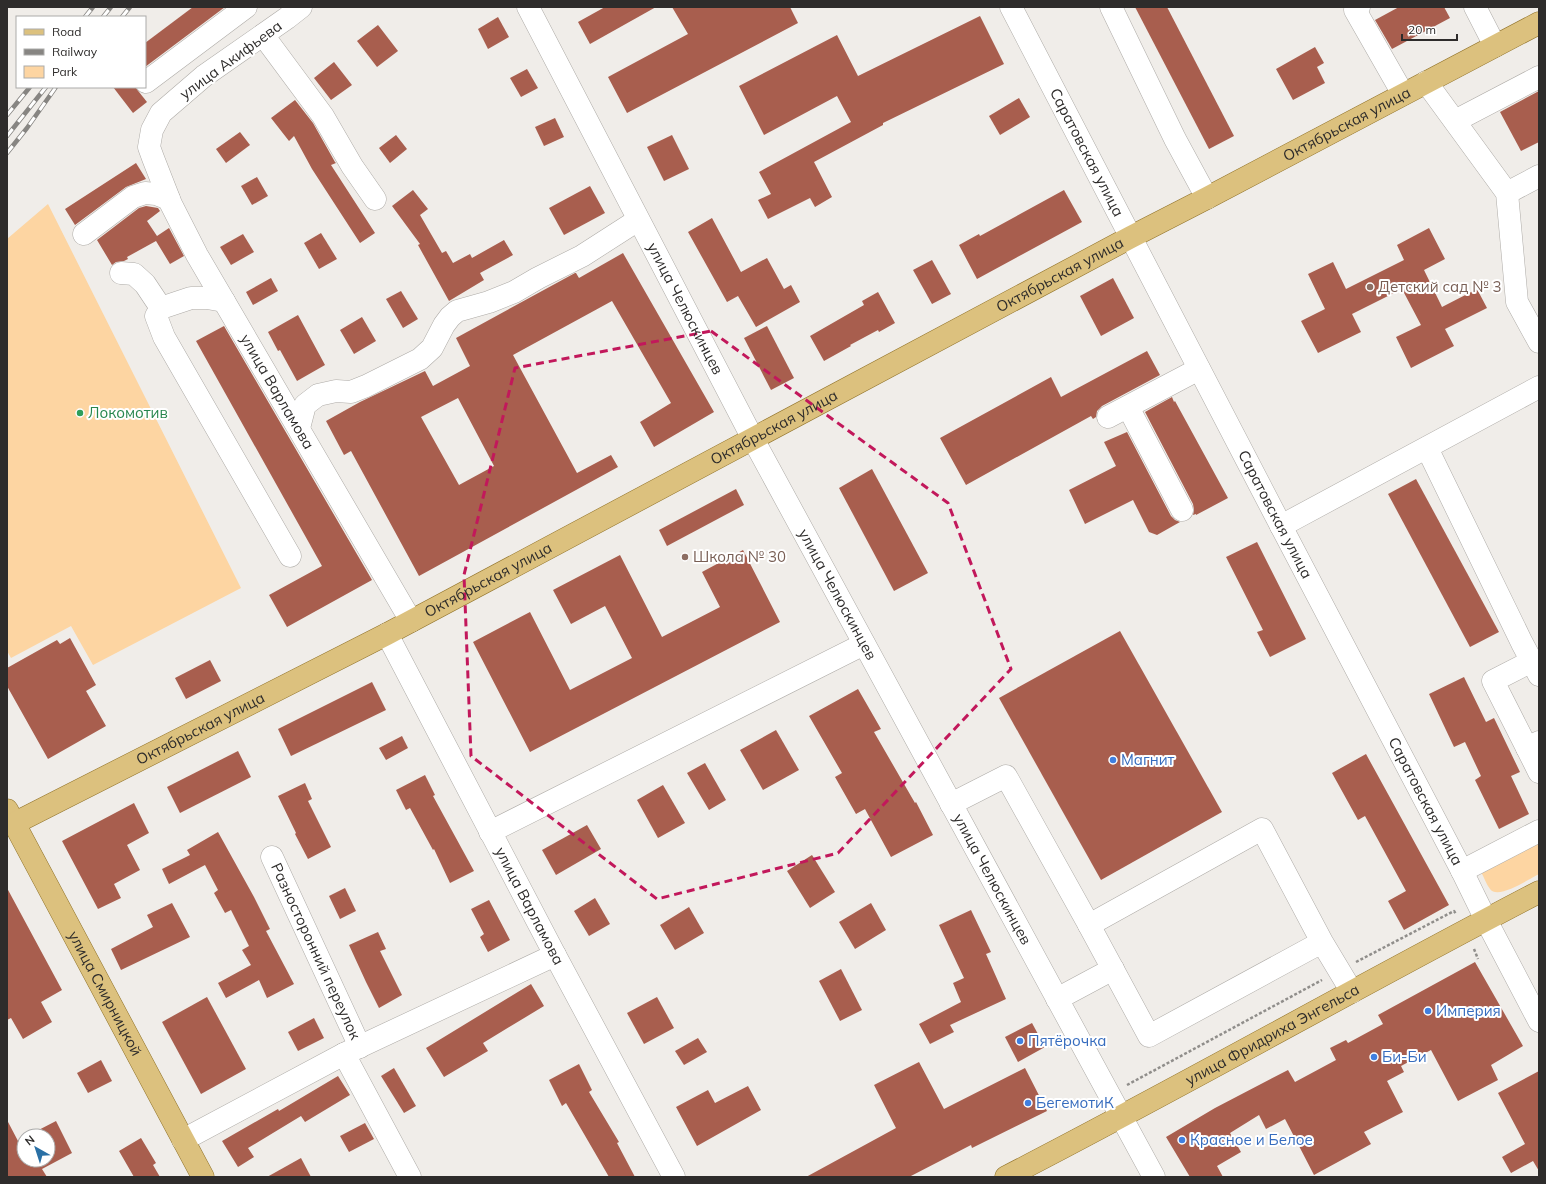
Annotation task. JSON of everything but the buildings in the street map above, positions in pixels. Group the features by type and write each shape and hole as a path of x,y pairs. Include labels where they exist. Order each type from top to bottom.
{"main road":[{"name":"Октябрьская улица","path":"10,820 411,621 1130,237 1539,23"},
{"name":"улица Смирницкой","path":"10,820 202,1177"},
{"name":"улица Фридриха Энгельса","path":"1006,1177 1122,1118 1539,892"}],"street":[{"path":"146,82 246,7"},
{"name":"улица Акифьева","path":"155,163 149,147 152,130 161,113 204,76 301,7"},
{"name":"улица Челюскинцев","path":"528,7 753,439 1154,1177"},
{"name":"Саратовская улица","path":"1011,7 1539,1021"},
{"path":"1111,7 1175,139 1207,198"},
{"path":"1359,7 1355,10 1403,94"},
{"path":"1475,7 1495,46"},
{"path":"263,35 323,116 352,166 375,199"},
{"path":"1455,121 1539,77"},
{"path":"1426,82 1507,193 1517,302 1539,342"},
{"path":"145,193 156,175 155,163"},
{"name":"улица Варламова","path":"155,163 169,199 197,254 411,621"},
{"path":"1507,193 1539,176"},
{"path":"84,234 133,197 145,193 156,194 169,199"},
{"path":"299,428 305,405 318,395 336,391 351,392 420,359 432,348 444,325 457,311 514,292 582,256 638,220"},
{"path":"121,273 134,274 145,284 161,308"},
{"path":"224,301 207,298 191,298 161,308 156,316 164,337 290,556"},
{"path":"1108,417 1199,369"},
{"path":"1281,526 1539,387"},
{"path":"1128,406 1182,510"},
{"path":"1427,448 1535,668 1492,681 1533,745 1539,772"},
{"name":"улица Варламова","path":"386,634 672,1177"},
{"path":"490,832 864,644"},
{"path":"951,804 1006,776 1113,968 1149,1036 1322,942"},
{"path":"1089,925 1262,829 1322,942 1352,992"},
{"path":"1462,871 1539,831"},
{"name":"Разносторонний переулок","path":"272,857 352,1050 410,1177"},
{"path":"183,1140 352,1050 555,955"},
{"path":"1057,998 1113,968"}],"highlighted area":[{"path":"711,331 948,503 1011,669 838,853 657,899 471,756 464,575 515,368"}],"green space":[{"name":"Локомотив","path":"48,204 241,588 93,665 71,626 11,658 7,651 7,239"},
{"path":"1539,841 1539,874 1514,888 1500,892 1494,892 1490,889 1481,872"}],"railway":[{"path":"86,16 93,7"},
{"path":"104,16 111,7"},
{"path":"123,16 130,7"},
{"path":"7,115 29,88"},
{"path":"7,136 45,88"},
{"path":"7,153 55,88"}],"place":[{"name":"Детский сад № 3","path":"1370,287"},
{"name":"Локомотив","path":"80,413"},
{"name":"Школа № 30","path":"685,557"},
{"name":"Магнит","path":"1113,760"},
{"name":"Империя","path":"1428,1011"},
{"name":"Пятёрочка","path":"1020,1041"},
{"name":"Би-Би","path":"1374,1057"},
{"name":"БегемотиК","path":"1028,1103"},
{"name":"Красное и Белое","path":"1182,1140"}]}
